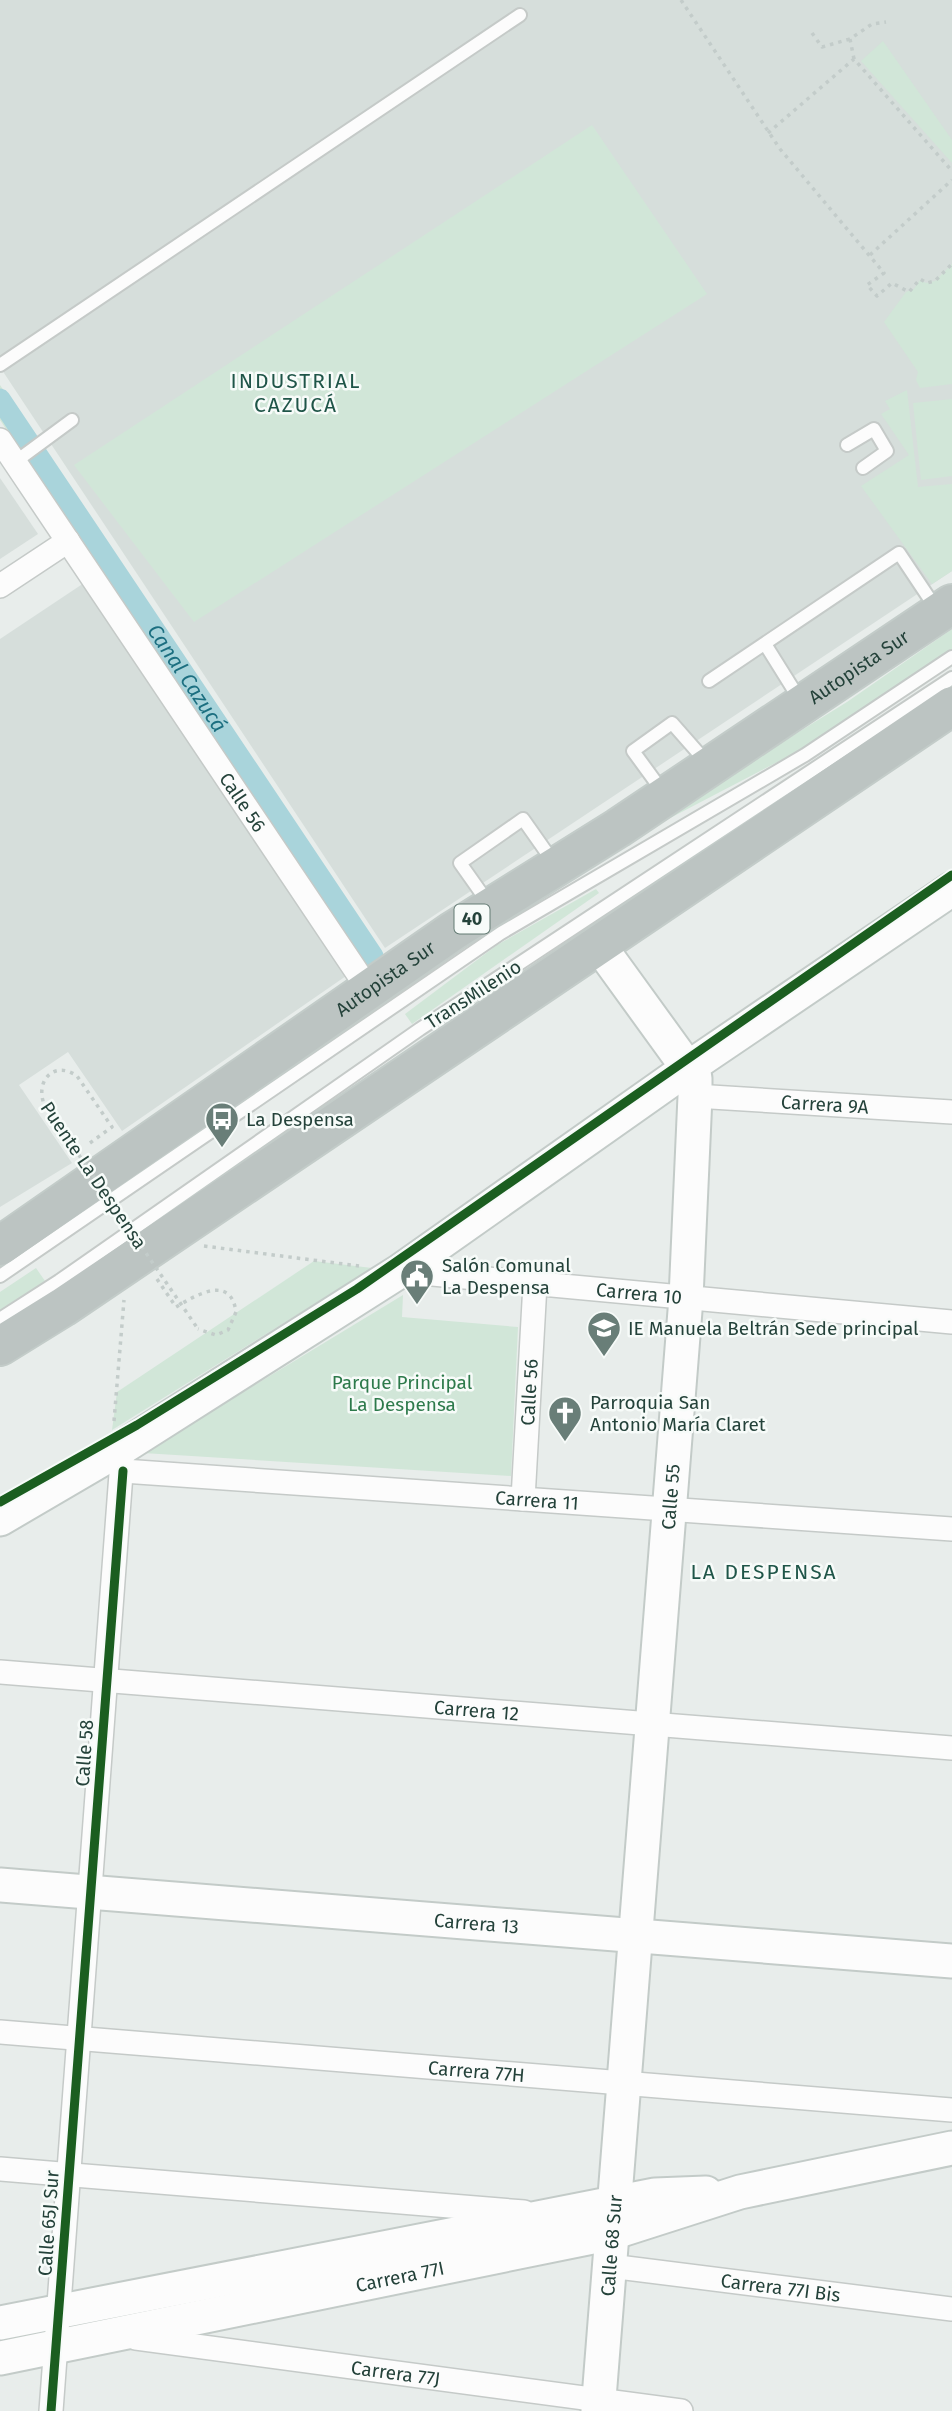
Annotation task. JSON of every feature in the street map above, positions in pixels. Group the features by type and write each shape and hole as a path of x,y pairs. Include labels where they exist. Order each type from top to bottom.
{"highway":[{"name":"Autopista Sur","path":"0,1246 491,907 666,797 946,608"},
{"path":"0,1346 952,706"}],"street":[{"name":"Calle 56","path":"0,440 19,458 68,541 369,990"},
{"path":"0,586 68,541"},
{"path":"0,1519 119,1458 692,1082 952,889"},
{"path":"598,944 692,1082"},
{"name":"Carrera 9A","path":"692,1082 952,1112"},
{"name":"Calle 55","path":"624,2081 686,1298 692,1082"},
{"name":"Carrera 10","path":"400,1272 952,1322"},
{"name":"Calle 56","path":"523,1499 535,1284"},
{"name":"Carrera 11","path":"119,1458 523,1499 952,1529"},
{"name":"Calle 58","path":"80,2037 107,1681 119,1458"},
{"name":"Carrera 12","path":"0,1672 952,1748"},
{"name":"Carrera 13","path":"0,1885 952,1961"},
{"name":"Carrera 77H","path":"0,2032 624,2081 952,2110"},
{"name":"Calle 65J Sur","path":"51,2411 80,2037"},
{"name":"Calle 68 Sur","path":"599,2405 624,2081"},
{"name":"Carrera 77I","path":"56,2346 614,2218 655,2195 740,2192 952,2148"},
{"name":"Carrera 77I","path":"0,2169 614,2218"},
{"name":"Carrera 77I","path":"59,2310 551,2215"},
{"name":"Carrera 77I Bis","path":"610,2266 952,2309"},
{"path":"0,2323 59,2310"},
{"name":"Carrera 77J","path":"112,2334 599,2405 681,2411"},
{"path":"0,2358 56,2346"}],"lane":[{"path":"0,365 520,15"},
{"path":"19,458 72,420"},
{"path":"847,445 874,429 887,451 863,468"},
{"path":"709,681 899,553 946,608"},
{"path":"765,644 803,704"},
{"name":"TransMilenio","path":"0,1276 510,927 805,755 952,657"},
{"name":"TransMilenio","path":"0,1319 59,1281 419,1029 952,678"},
{"path":"666,797 633,751 672,723 710,766"},
{"path":"491,907 460,863 523,819 557,866"}],"path":[{"path":"681,0 768,133 884,273 867,285 877,296 892,283 909,292 920,279 927,283 935,281 952,264"},
{"path":"812,33 822,47 850,39 872,24 886,22"},
{"path":"850,39 854,59 952,171"},
{"path":"768,133 854,59"},
{"path":"870,254 952,180"},
{"path":"113,1225 133,1212"},
{"path":"109,1220 119,1213"},
{"path":"119,1458 143,1252 400,1272"}],"shaded area":[{"path":"0,0 952,0 952,571 385,948 0,367"},
{"path":"0,478 38,534 0,559"},
{"path":"84,583 346,976 122,1131 68,1052 19,1085 72,1163 0,1207 0,639"}],"green space":[{"path":"883,41 952,140 952,163 861,61"},
{"path":"592,125 707,294 194,622 74,465"},
{"path":"952,264 952,384 920,388 916,380 918,372 884,322 906,292 914,289 920,280 926,283 935,281"},
{"path":"0,385 381,952 365,962 23,455 0,420"},
{"path":"907,390 918,487 952,484 952,571 932,584 861,486 909,455 881,414 890,409 885,401"},
{"path":"952,399 952,476 921,480 913,403"},
{"path":"952,629 952,649 812,744 607,851 847,702"},
{"path":"596,889 599,893 412,1024 405,1014 497,945"},
{"path":"314,1261 372,1268 112,1430 117,1392"},
{"path":"36,1268 45,1281 0,1310 0,1292"},
{"name":"Parque Principal La Despensa","path":"403,1295 402,1317 518,1327 511,1476 143,1453"}],"waterway":[{"name":"Canal Cazucá","path":"0,399 373,956"}],"cycle path":[{"path":"0,1502 137,1425 357,1289 952,875"},
{"path":"51,2411 123,1471"}],"place":[{"name":"La Despensa","path":"222,1149"},
{"name":"Salón Comunal La Despensa","path":"417,1306"},
{"name":"IE Manuela Beltrán Sede principal","path":"604,1358"},
{"name":"Parroquia San Antonio María Claret","path":"565,1443"}],"district":[{"name":"INDUSTRIAL CAZUCÁ","path":"296,393"},
{"name":"LA DESPENSA","path":"764,1572"}]}
